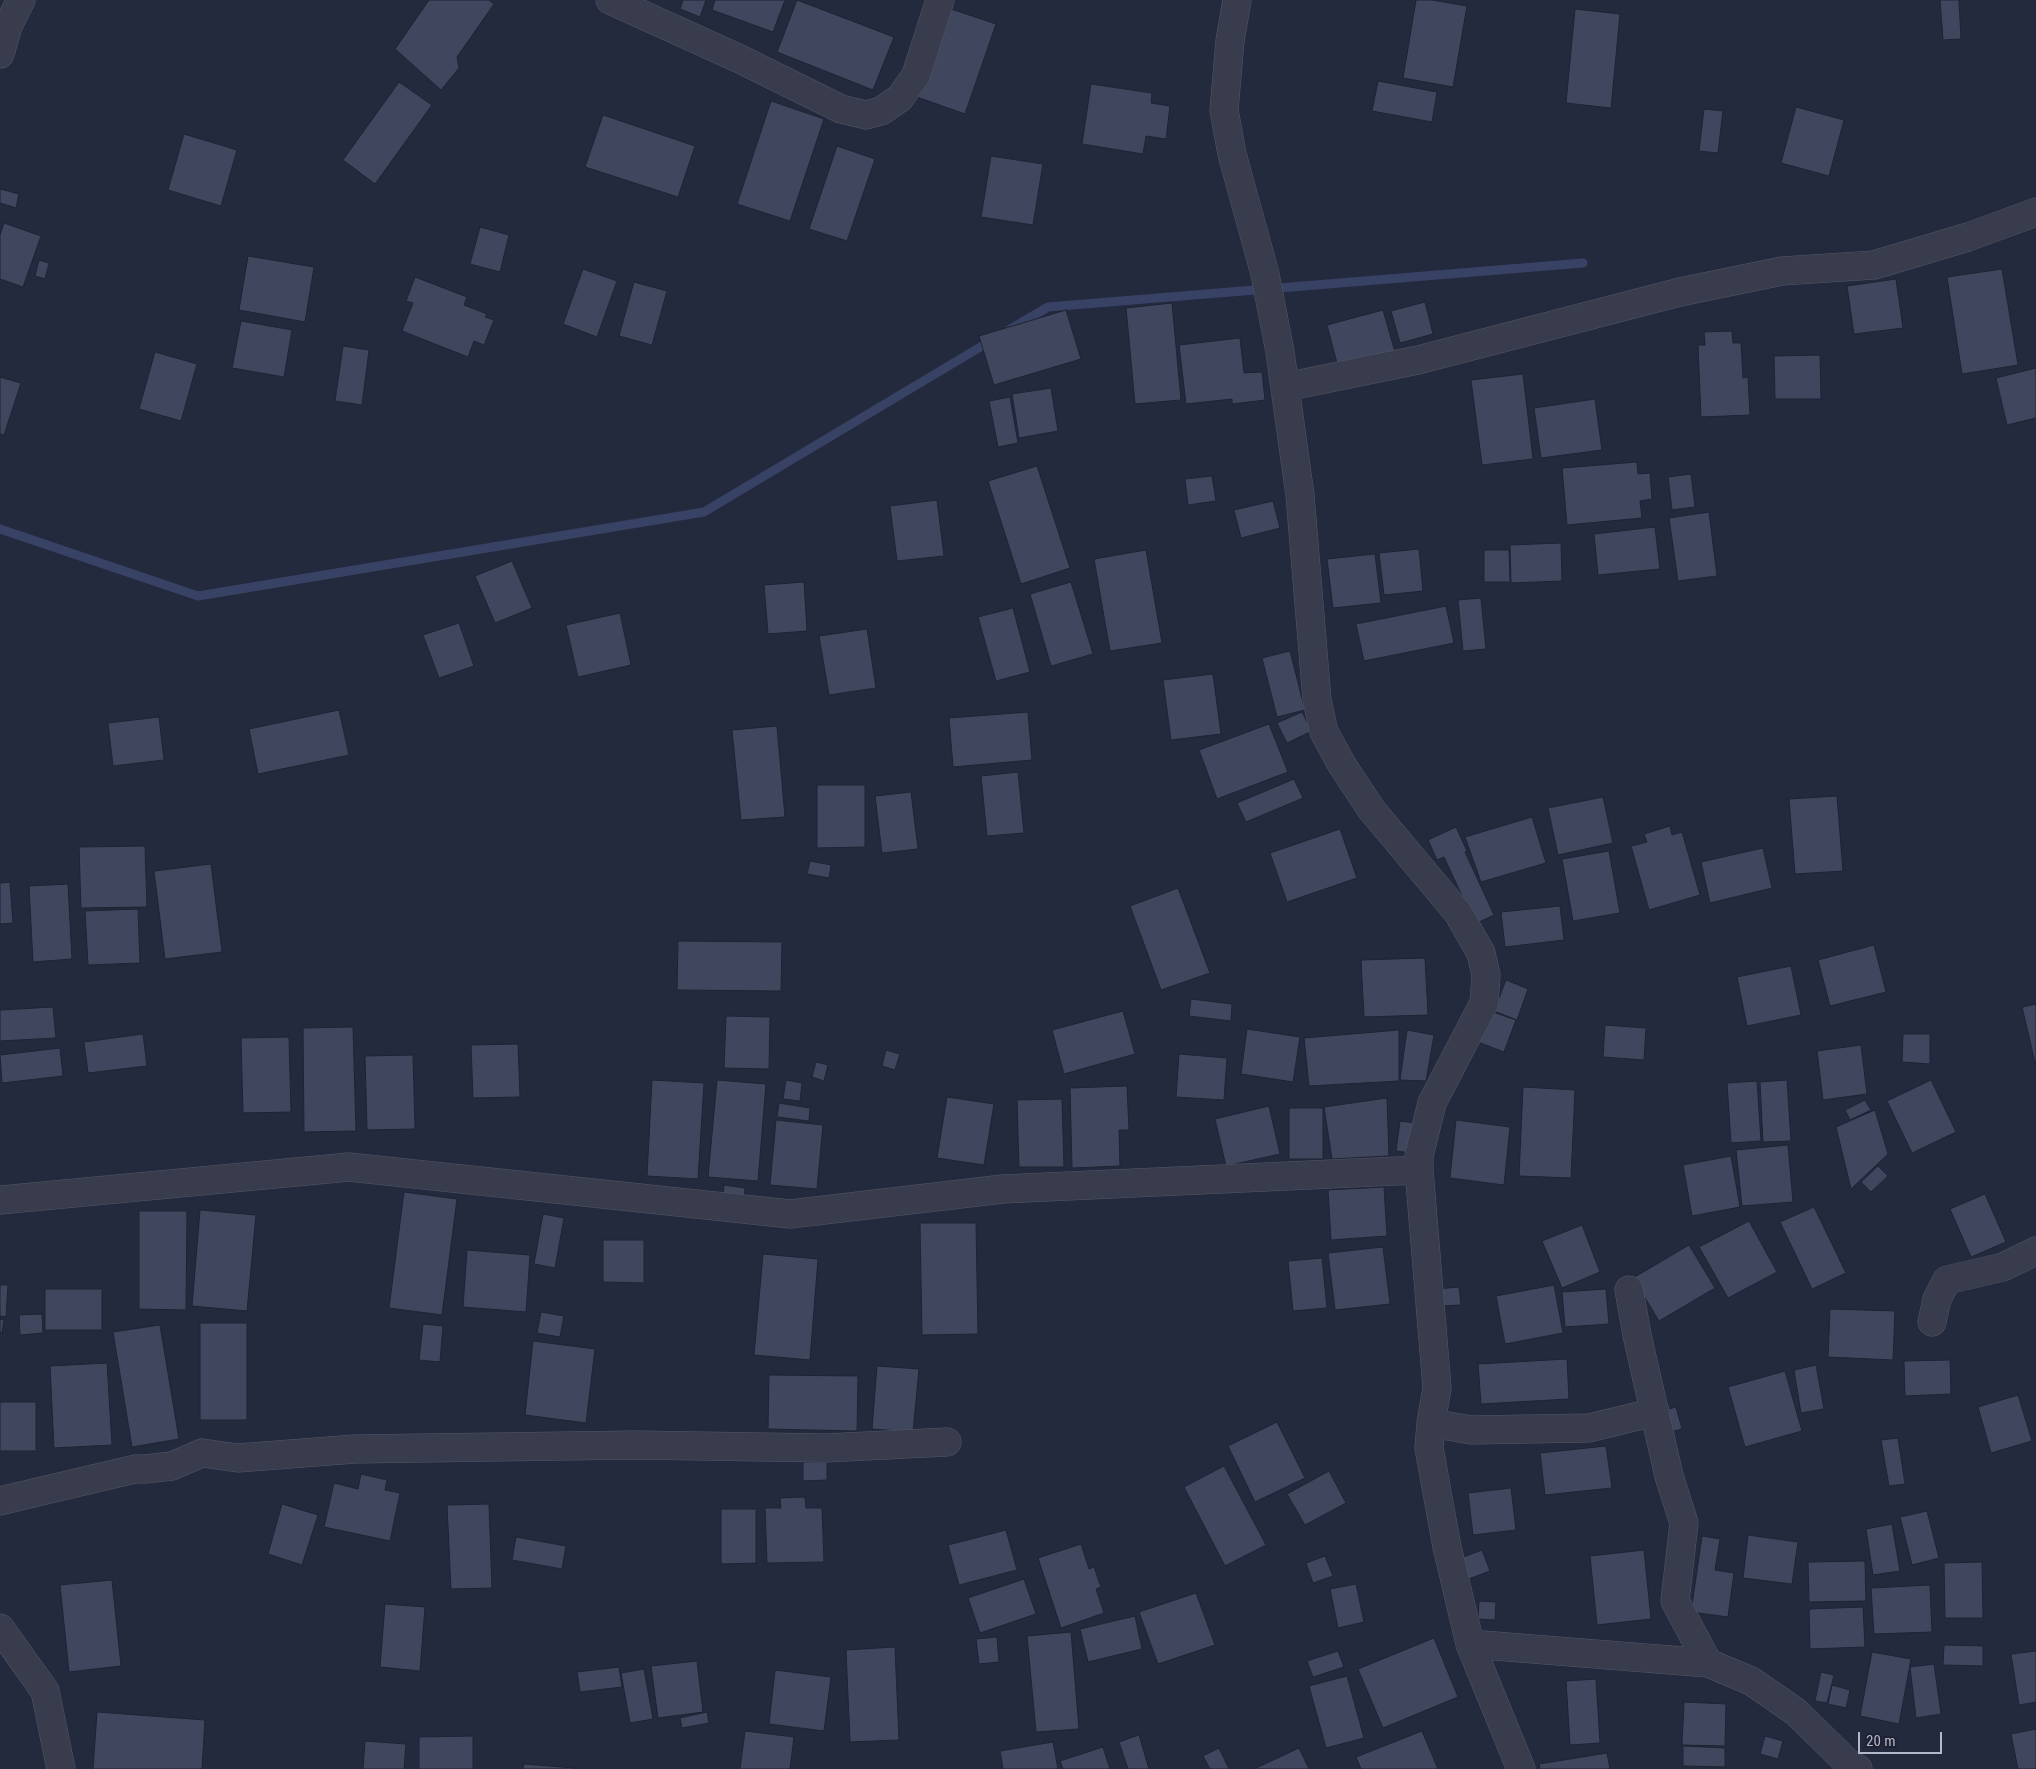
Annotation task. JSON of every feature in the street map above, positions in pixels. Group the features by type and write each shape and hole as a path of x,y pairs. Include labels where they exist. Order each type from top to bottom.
{"street":[{"path":"0,54 8,26 22,0"},
{"path":"610,0 740,59 841,109 866,115 881,111 900,98 916,74 940,0"},
{"path":"1237,0 1230,41 1224,110 1232,154 1265,274 1285,387 1300,495 1317,700 1324,732 1342,766 1371,809 1458,913 1481,953 1486,975 1484,1003 1432,1103 1419,1156 1437,1388 1430,1423 1429,1448 1431,1468 1447,1547 1470,1644 1521,1769"},
{"path":"1285,387 1418,360 1680,292 1782,271 1874,265 1968,237 2036,212"},
{"path":"0,1200 349,1167 790,1214 1003,1188 1419,1170"},
{"path":"1932,1322 1937,1299 1947,1280 2003,1267 2036,1251"},
{"path":"1629,1290 1637,1335 1669,1476 1684,1523 1675,1601 1708,1663"},
{"path":"1430,1423 1471,1430 1589,1428 1655,1412"},
{"path":"0,1502 135,1468 145,1469 172,1466 202,1453 238,1458 355,1449 636,1445 826,1448 947,1442"},
{"path":"0,1628 45,1692 61,1769"},
{"path":"1470,1644 1708,1663 1750,1681 1796,1712 1848,1763 1858,1769"}],"building":[{"path":"429,0 489,0 494,4 457,57 459,68 441,90 395,49"},
{"path":"683,0 706,0 700,17 680,9"},
{"path":"715,0 785,0 773,32 712,10"},
{"path":"797,0 894,37 873,90 777,52"},
{"path":"1416,0 1432,0 1467,6 1453,87 1403,78"},
{"path":"1940,0 1959,0 1961,39 1943,40"},
{"path":"945,7 996,24 965,114 914,96"},
{"path":"1575,9 1620,14 1611,108 1566,103"},
{"path":"1378,81 1437,92 1432,122 1372,111"},
{"path":"399,82 432,105 375,184 343,160"},
{"path":"1091,84 1152,93 1151,103 1170,106 1166,139 1146,136 1143,154 1082,144"},
{"path":"771,101 824,119 790,221 737,204"},
{"path":"1796,107 1844,120 1829,176 1781,163"},
{"path":"1704,109 1723,111 1718,153 1699,151"},
{"path":"603,115 695,146 678,197 585,167"},
{"path":"184,134 237,150 221,206 168,190"},
{"path":"837,146 875,159 847,241 809,229"},
{"path":"991,156 1043,164 1033,225 981,217"},
{"path":"0,189 19,194 16,208 0,203"},
{"path":"4,223 41,236 23,287 0,279 0,235"},
{"path":"480,227 509,235 500,272 470,264"},
{"path":"248,256 314,267 305,322 239,310"},
{"path":"39,260 49,263 45,279 35,276"},
{"path":"583,269 617,281 597,337 563,324"},
{"path":"2002,269 2018,365 1962,374 1947,277"},
{"path":"415,277 467,297 464,305 487,314 485,317 494,320 484,345 474,341 468,357 402,331 413,303 406,301"},
{"path":"1896,279 1903,328 1854,334 1847,286"},
{"path":"634,282 667,291 652,345 619,336"},
{"path":"1425,302 1433,334 1400,343 1391,311"},
{"path":"1172,303 1181,400 1135,404 1126,308"},
{"path":"1066,310 1081,359 994,385 979,336"},
{"path":"1383,310 1395,352 1338,367 1327,325"},
{"path":"241,321 292,330 284,377 232,368"},
{"path":"1732,331 1733,343 1741,343 1743,378 1748,377 1750,415 1701,417 1698,345 1705,345 1704,332"},
{"path":"1240,338 1244,373 1262,372 1265,400 1232,404 1232,399 1186,404 1179,345"},
{"path":"343,346 369,350 362,405 335,401"},
{"path":"155,352 197,364 181,421 139,409"},
{"path":"1820,355 1821,399 1775,399 1774,356"},
{"path":"2036,368 2036,418 2007,425 1996,378"},
{"path":"1523,374 1533,459 1482,465 1471,380"},
{"path":"0,377 21,383 4,435 0,434"},
{"path":"1051,388 1058,431 1019,438 1012,394"},
{"path":"1010,397 1018,443 998,447 989,401"},
{"path":"1595,399 1602,450 1541,458 1534,408"},
{"path":"1637,462 1638,474 1650,473 1652,499 1640,501 1642,518 1567,525 1562,468"},
{"path":"1037,466 1070,568 1021,584 988,481"},
{"path":"1691,474 1695,507 1672,510 1668,477"},
{"path":"1212,476 1216,501 1188,505 1185,479"},
{"path":"937,500 944,556 897,561 890,506"},
{"path":"1273,501 1280,528 1241,538 1234,510"},
{"path":"1709,512 1717,576 1678,581 1669,518"},
{"path":"1655,527 1660,569 1598,575 1594,534"},
{"path":"1561,543 1562,581 1511,583 1510,545"},
{"path":"1419,549 1423,591 1384,595 1379,553"},
{"path":"1146,550 1162,643 1110,651 1094,559"},
{"path":"1484,550 1509,550 1510,582 1484,582"},
{"path":"1375,554 1381,603 1333,608 1327,559"},
{"path":"512,561 532,608 495,623 475,576"},
{"path":"804,582 807,631 768,634 764,585"},
{"path":"1071,582 1093,654 1051,666 1030,594"},
{"path":"1481,598 1486,649 1463,651 1458,600"},
{"path":"1446,606 1454,643 1364,661 1356,624"},
{"path":"1013,608 1030,672 996,681 978,617"},
{"path":"620,613 631,665 578,677 566,625"},
{"path":"459,623 474,666 439,678 423,635"},
{"path":"867,629 876,688 829,695 819,636"},
{"path":"1290,651 1305,710 1277,717 1262,658"},
{"path":"1213,674 1221,734 1171,740 1163,680"},
{"path":"339,710 349,755 258,774 249,729"},
{"path":"1028,712 1032,760 953,767 949,718"},
{"path":"1302,712 1312,731 1287,743 1277,723"},
{"path":"159,717 164,760 113,766 108,723"},
{"path":"1269,724 1288,772 1217,799 1199,750"},
{"path":"777,726 785,817 741,820 732,730"},
{"path":"1018,772 1024,833 987,836 981,776"},
{"path":"1294,779 1303,798 1246,822 1237,803"},
{"path":"817,785 865,785 865,847 817,848"},
{"path":"911,792 918,849 882,853 875,796"},
{"path":"1837,796 1843,871 1795,874 1789,799"},
{"path":"1603,797 1613,843 1558,855 1548,808"},
{"path":"1532,817 1546,863 1481,882 1465,837"},
{"path":"1670,826 1672,835 1682,832 1700,895 1649,910 1631,846 1647,842 1644,834"},
{"path":"1456,827 1467,851 1465,852 1494,915 1475,924 1444,857 1437,860 1428,840"},
{"path":"1340,829 1357,878 1287,902 1270,853"},
{"path":"145,846 147,907 81,908 79,847"},
{"path":"1763,848 1772,888 1710,903 1701,862"},
{"path":"1609,851 1620,913 1573,921 1562,859"},
{"path":"810,861 831,865 829,878 807,874"},
{"path":"211,864 222,952 165,959 154,871"},
{"path":"10,882 13,923 0,924 0,883"},
{"path":"68,884 72,959 33,962 29,886"},
{"path":"1178,888 1210,973 1161,990 1130,906"},
{"path":"1560,906 1564,940 1505,947 1501,912"},
{"path":"138,909 140,963 88,965 85,911"},
{"path":"678,941 782,942 781,991 677,990"},
{"path":"1874,945 1886,992 1830,1006 1818,960"},
{"path":"1425,958 1428,1015 1364,1017 1361,960"},
{"path":"1791,966 1801,1015 1747,1026 1737,977"},
{"path":"1506,980 1528,989 1517,1020 1494,1011"},
{"path":"1191,999 1232,1004 1231,1021 1189,1016"},
{"path":"2036,1004 2036,1067 2022,1007"},
{"path":"53,1007 56,1038 0,1041 0,1010"},
{"path":"1123,1011 1135,1054 1064,1074 1052,1030"},
{"path":"1490,1011 1516,1020 1504,1052 1478,1042"},
{"path":"726,1016 770,1017 769,1069 724,1068"},
{"path":"1605,1025 1646,1028 1644,1060 1603,1057"},
{"path":"353,1027 356,1131 304,1132 303,1028"},
{"path":"1247,1029 1300,1037 1293,1082 1241,1074"},
{"path":"1399,1030 1399,1081 1309,1086 1304,1038"},
{"path":"1407,1030 1434,1035 1426,1081 1400,1080"},
{"path":"143,1034 147,1066 88,1073 84,1042"},
{"path":"1903,1034 1930,1034 1930,1064 1902,1062"},
{"path":"289,1037 291,1112 243,1113 241,1038"},
{"path":"518,1044 520,1097 473,1098 471,1045"},
{"path":"1861,1045 1867,1094 1823,1100 1817,1051"},
{"path":"60,1048 63,1076 2,1083 0,1055"},
{"path":"886,1050 900,1054 895,1070 882,1066"},
{"path":"1179,1054 1227,1058 1224,1100 1176,1097"},
{"path":"413,1055 415,1129 367,1130 365,1056"},
{"path":"816,1062 828,1065 824,1081 812,1077"},
{"path":"652,1080 704,1083 698,1179 647,1176"},
{"path":"717,1080 766,1084 758,1181 708,1177"},
{"path":"786,1080 802,1083 800,1101 783,1099"},
{"path":"1787,1080 1791,1141 1763,1142 1760,1082"},
{"path":"1931,1080 1956,1132 1912,1153 1887,1101"},
{"path":"1757,1081 1761,1141 1731,1143 1727,1083"},
{"path":"1127,1086 1129,1130 1119,1130 1120,1166 1072,1168 1070,1088"},
{"path":"1523,1087 1575,1090 1571,1178 1519,1176"},
{"path":"947,1097 994,1104 984,1165 937,1158"},
{"path":"1387,1098 1389,1156 1332,1159 1324,1107"},
{"path":"1062,1099 1064,1167 1019,1167 1017,1100"},
{"path":"1865,1100 1871,1110 1850,1120 1845,1110"},
{"path":"779,1103 810,1108 809,1121 777,1117"},
{"path":"1269,1106 1280,1154 1226,1166 1215,1119"},
{"path":"1289,1108 1323,1108 1323,1159 1289,1159"},
{"path":"1875,1110 1888,1154 1851,1189 1836,1127"},
{"path":"776,1120 823,1125 817,1189 770,1185"},
{"path":"1456,1120 1510,1127 1504,1185 1450,1178"},
{"path":"1400,1121 1416,1123 1412,1153 1396,1151"},
{"path":"1788,1145 1793,1202 1742,1206 1736,1150"},
{"path":"1731,1156 1740,1207 1692,1216 1683,1165"},
{"path":"1878,1166 1888,1176 1871,1192 1861,1182"},
{"path":"724,1185 745,1188 744,1202 723,1201"},
{"path":"1384,1187 1387,1236 1331,1240 1328,1190"},
{"path":"404,1192 457,1199 442,1315 389,1308"},
{"path":"1985,1194 2006,1242 1971,1257 1950,1209"},
{"path":"1814,1207 1846,1273 1812,1289 1780,1222"},
{"path":"200,1210 256,1215 247,1311 192,1306"},
{"path":"139,1211 187,1211 186,1310 139,1309"},
{"path":"543,1214 564,1218 555,1268 534,1264"},
{"path":"1749,1221 1777,1272 1728,1298 1699,1247"},
{"path":"920,1223 976,1223 978,1334 922,1335"},
{"path":"1582,1225 1600,1272 1562,1288 1542,1241"},
{"path":"603,1240 644,1240 644,1283 603,1282"},
{"path":"1689,1245 1715,1288 1659,1321 1633,1278"},
{"path":"1383,1247 1390,1304 1335,1310 1328,1253"},
{"path":"467,1250 530,1255 526,1312 463,1307"},
{"path":"763,1254 818,1259 810,1360 754,1355"},
{"path":"1322,1258 1327,1308 1293,1311 1288,1261"},
{"path":"0,1285 8,1285 6,1317 0,1316"},
{"path":"1554,1285 1563,1333 1505,1344 1496,1296"},
{"path":"1459,1287 1461,1305 1439,1306 1437,1289"},
{"path":"45,1289 102,1289 102,1330 45,1330"},
{"path":"1606,1289 1609,1324 1565,1327 1562,1292"},
{"path":"1830,1309 1895,1311 1893,1360 1828,1357"},
{"path":"541,1312 564,1316 560,1337 537,1333"},
{"path":"42,1314 43,1333 20,1335 19,1315"},
{"path":"0,1319 4,1320 2,1333 0,1332"},
{"path":"200,1323 247,1323 247,1420 200,1420"},
{"path":"423,1324 443,1326 440,1362 419,1360"},
{"path":"160,1325 179,1439 132,1447 113,1332"},
{"path":"533,1341 595,1349 586,1423 525,1415"},
{"path":"1567,1359 1569,1399 1481,1404 1478,1364"},
{"path":"1950,1360 1951,1394 1905,1396 1904,1361"},
{"path":"107,1363 112,1445 54,1448 50,1366"},
{"path":"1816,1365 1824,1409 1801,1413 1794,1370"},
{"path":"877,1366 919,1369 913,1432 872,1429"},
{"path":"1785,1371 1802,1431 1745,1447 1728,1387"},
{"path":"769,1375 858,1376 857,1431 768,1429"},
{"path":"2018,1395 2032,1441 1991,1453 1978,1407"},
{"path":"0,1402 36,1402 36,1451 0,1451"},
{"path":"1676,1407 1682,1429 1664,1434 1658,1412"},
{"path":"1277,1422 1305,1478 1255,1502 1228,1446"},
{"path":"1898,1438 1905,1484 1889,1486 1881,1440"},
{"path":"1606,1446 1612,1488 1545,1495 1540,1453"},
{"path":"803,1462 827,1462 827,1480 803,1481"},
{"path":"1224,1466 1266,1545 1225,1566 1184,1487"},
{"path":"1329,1471 1346,1503 1305,1525 1287,1494"},
{"path":"361,1474 387,1480 385,1490 400,1493 390,1541 324,1527 334,1483 358,1489"},
{"path":"1511,1488 1516,1530 1473,1535 1468,1493"},
{"path":"805,1497 806,1508 822,1508 824,1562 767,1563 765,1508 781,1508 780,1498"},
{"path":"282,1504 318,1515 302,1565 268,1554"},
{"path":"489,1504 492,1588 451,1589 447,1505"},
{"path":"721,1509 756,1509 756,1563 721,1564"},
{"path":"1927,1511 1939,1558 1912,1565 1900,1517"},
{"path":"1892,1524 1900,1571 1873,1575 1866,1529"},
{"path":"1006,1530 1017,1570 959,1585 948,1545"},
{"path":"1748,1535 1798,1542 1792,1584 1743,1578"},
{"path":"1702,1536 1720,1539 1715,1570 1734,1573 1728,1617 1691,1612"},
{"path":"516,1537 566,1546 562,1569 512,1560"},
{"path":"1081,1544 1089,1569 1094,1567 1101,1587 1096,1589 1104,1613 1061,1628 1038,1558"},
{"path":"1482,1550 1490,1571 1466,1580 1458,1559"},
{"path":"1644,1550 1651,1619 1597,1625 1590,1556"},
{"path":"1325,1556 1333,1576 1313,1583 1306,1563"},
{"path":"1865,1561 1866,1601 1809,1602 1808,1562"},
{"path":"1982,1562 1983,1618 1945,1618 1944,1563"},
{"path":"1024,1579 1036,1614 980,1633 968,1598"},
{"path":"112,1580 121,1666 69,1672 60,1585"},
{"path":"1356,1584 1364,1622 1338,1628 1330,1589"},
{"path":"1930,1585 1932,1632 1874,1634 1871,1588"},
{"path":"1196,1593 1215,1645 1158,1664 1139,1612"},
{"path":"1479,1601 1496,1602 1495,1620 1478,1619"},
{"path":"385,1604 425,1607 420,1671 380,1667"},
{"path":"1863,1607 1865,1647 1810,1649 1809,1609"},
{"path":"1135,1616 1142,1649 1088,1662 1080,1629"},
{"path":"1071,1632 1079,1729 1036,1732 1027,1636"},
{"path":"997,1637 999,1662 979,1664 976,1639"},
{"path":"1434,1638 1458,1697 1383,1728 1358,1669"},
{"path":"1944,1645 1983,1646 1983,1666 1943,1665"},
{"path":"895,1647 899,1740 850,1742 846,1650"},
{"path":"1338,1651 1344,1667 1313,1677 1307,1661"},
{"path":"2036,1651 2036,1702 2019,1705 2011,1654"},
{"path":"1872,1652 1911,1659 1899,1724 1860,1716"},
{"path":"697,1661 703,1712 658,1718 651,1666"},
{"path":"1934,1664 1941,1714 1916,1718 1910,1667"},
{"path":"619,1667 622,1687 580,1692 577,1672"},
{"path":"644,1669 653,1719 630,1723 621,1673"},
{"path":"775,1670 831,1677 824,1731 769,1724"},
{"path":"1821,1672 1834,1675 1827,1703 1815,1701"},
{"path":"1347,1676 1364,1738 1326,1748 1309,1686"},
{"path":"1596,1679 1600,1743 1570,1745 1566,1681"},
{"path":"1832,1685 1850,1690 1846,1708 1828,1704"},
{"path":"1684,1702 1726,1704 1725,1746 1682,1745"},
{"path":"97,1712 205,1720 202,1769 93,1769"},
{"path":"707,1712 709,1723 682,1728 680,1718"},
{"path":"2036,1729 2036,1769 2018,1769 2011,1734"},
{"path":"745,1731 794,1737 790,1769 740,1769"},
{"path":"1422,1731 1438,1769 1361,1769 1356,1757"},
{"path":"1139,1735 1149,1769 1128,1769 1119,1742"},
{"path":"473,1736 473,1769 419,1769 419,1737"},
{"path":"1765,1736 1783,1741 1778,1759 1760,1754"},
{"path":"365,1741 406,1744 404,1769 363,1769"},
{"path":"1053,1742 1058,1769 1003,1769 1000,1751"},
{"path":"1683,1746 1725,1748 1725,1767 1683,1766"},
{"path":"1103,1747 1110,1769 1063,1769 1060,1761"},
{"path":"1219,1748 1229,1769 1210,1769 1203,1756"},
{"path":"1299,1748 1309,1769 1254,1769"},
{"path":"1607,1753 1610,1769 1540,1769 1539,1764"},
{"path":"524,1764 574,1768 574,1769 523,1769"}],"waterway":[{"path":"1009,330 1048,307 1583,263"},
{"path":"0,529 198,596 704,512 992,340"}]}
